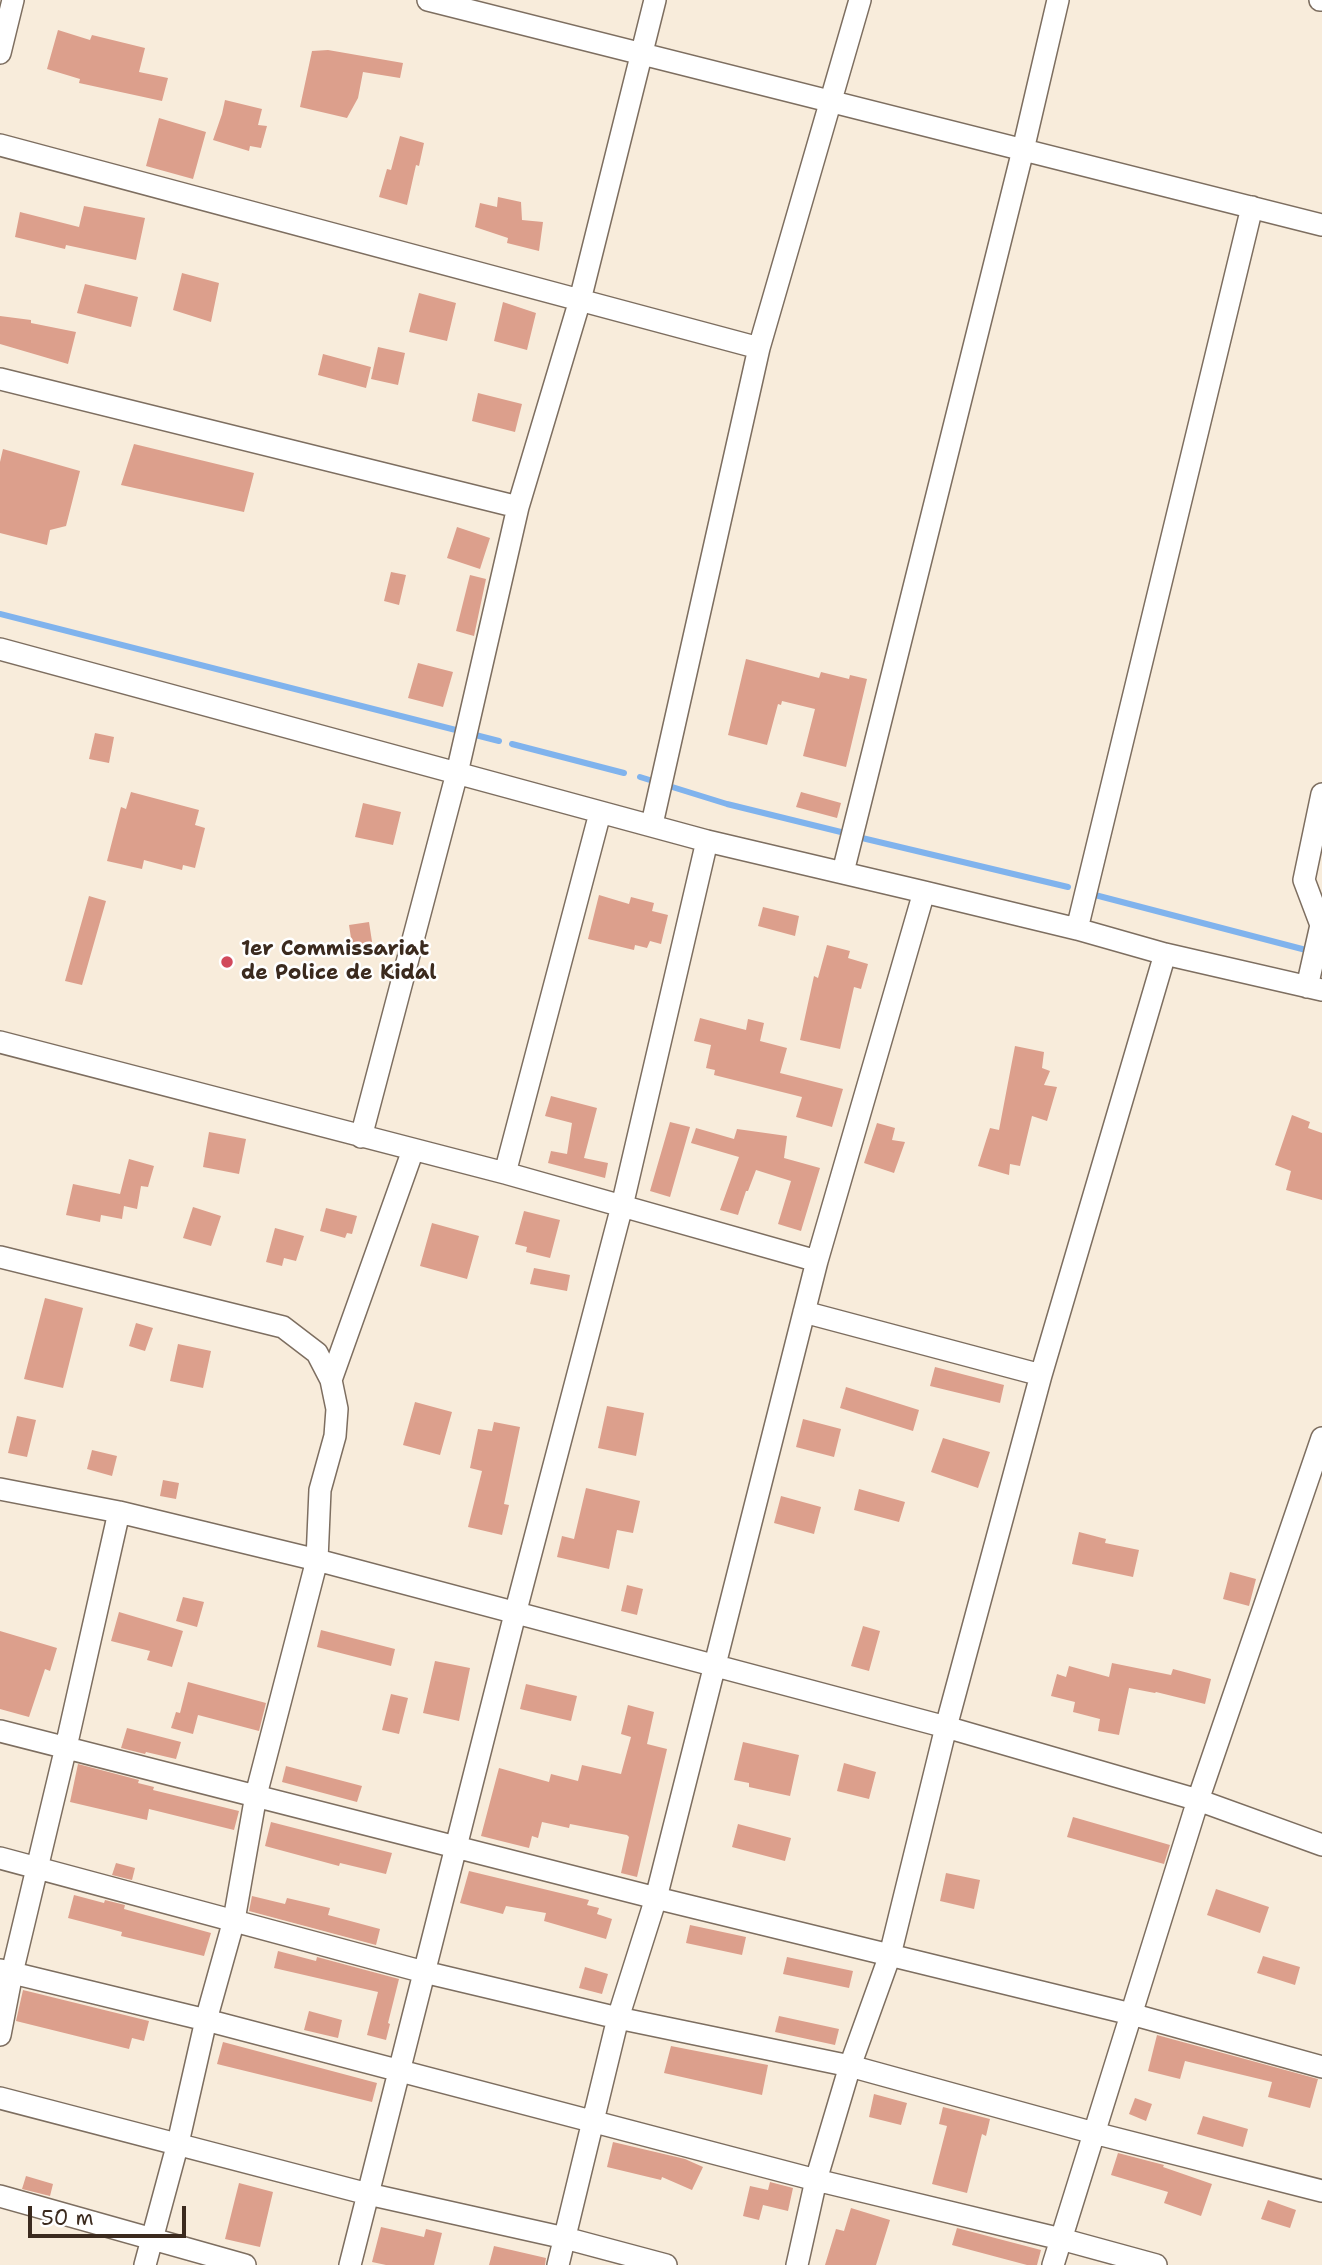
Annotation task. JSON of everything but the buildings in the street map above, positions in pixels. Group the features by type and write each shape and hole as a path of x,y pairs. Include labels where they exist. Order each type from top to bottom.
{"street":[{"path":"0,53 13,0"},
{"path":"428,0 451,3 641,54 1322,225"},
{"path":"361,1137 457,773 518,507 580,300 655,0"},
{"path":"652,824 759,348 860,0"},
{"path":"843,872 1058,0"},
{"path":"0,145 759,348"},
{"path":"1077,929 1252,207"},
{"path":"0,379 518,507"},
{"path":"0,649 707,841 1315,988 1321,925 1304,880 1322,794"},
{"path":"505,1174 600,813"},
{"path":"350,2265 515,1614 622,1206 707,841"},
{"path":"558,2265 618,2018 656,1898 817,1261 924,892"},
{"path":"797,2265 816,2180 850,2066 890,1955 947,1727 1041,1375 1166,954"},
{"path":"1,1046 505,1174 817,1261"},
{"path":"331,1380 412,1150"},
{"path":"0,1257 283,1327 317,1353 331,1380 337,1409 335,1436 320,1490 317,1560 256,1795 234,1920 206,2020 178,2143 145,2265"},
{"path":"804,1312 1041,1375"},
{"path":"1053,2265 1198,1800 1322,1438"},
{"path":"0,1489 119,1512 317,1560 947,1727 1198,1800 1322,1845"},
{"path":"0,2035 6,1971 38,1868 119,1512"},
{"path":"0,1731 656,1898 1131,2014 1322,2067"},
{"path":"0,1858 424,1972 618,2018 850,2066 1094,2133 1322,2191"},
{"path":"6,1971 1156,2265"},
{"path":"0,2098 368,2194 565,2238 666,2265"},
{"path":"0,2196 245,2265"}],"waterway":[{"path":"0,614 499,741"},
{"path":"512,744 624,773"},
{"path":"640,777 727,804 845,833"},
{"path":"862,838 1068,887"},
{"path":"1095,895 1306,950"}],"place":[{"name":"1er Commissariat de Police de Kidal","path":"227,962"}]}
